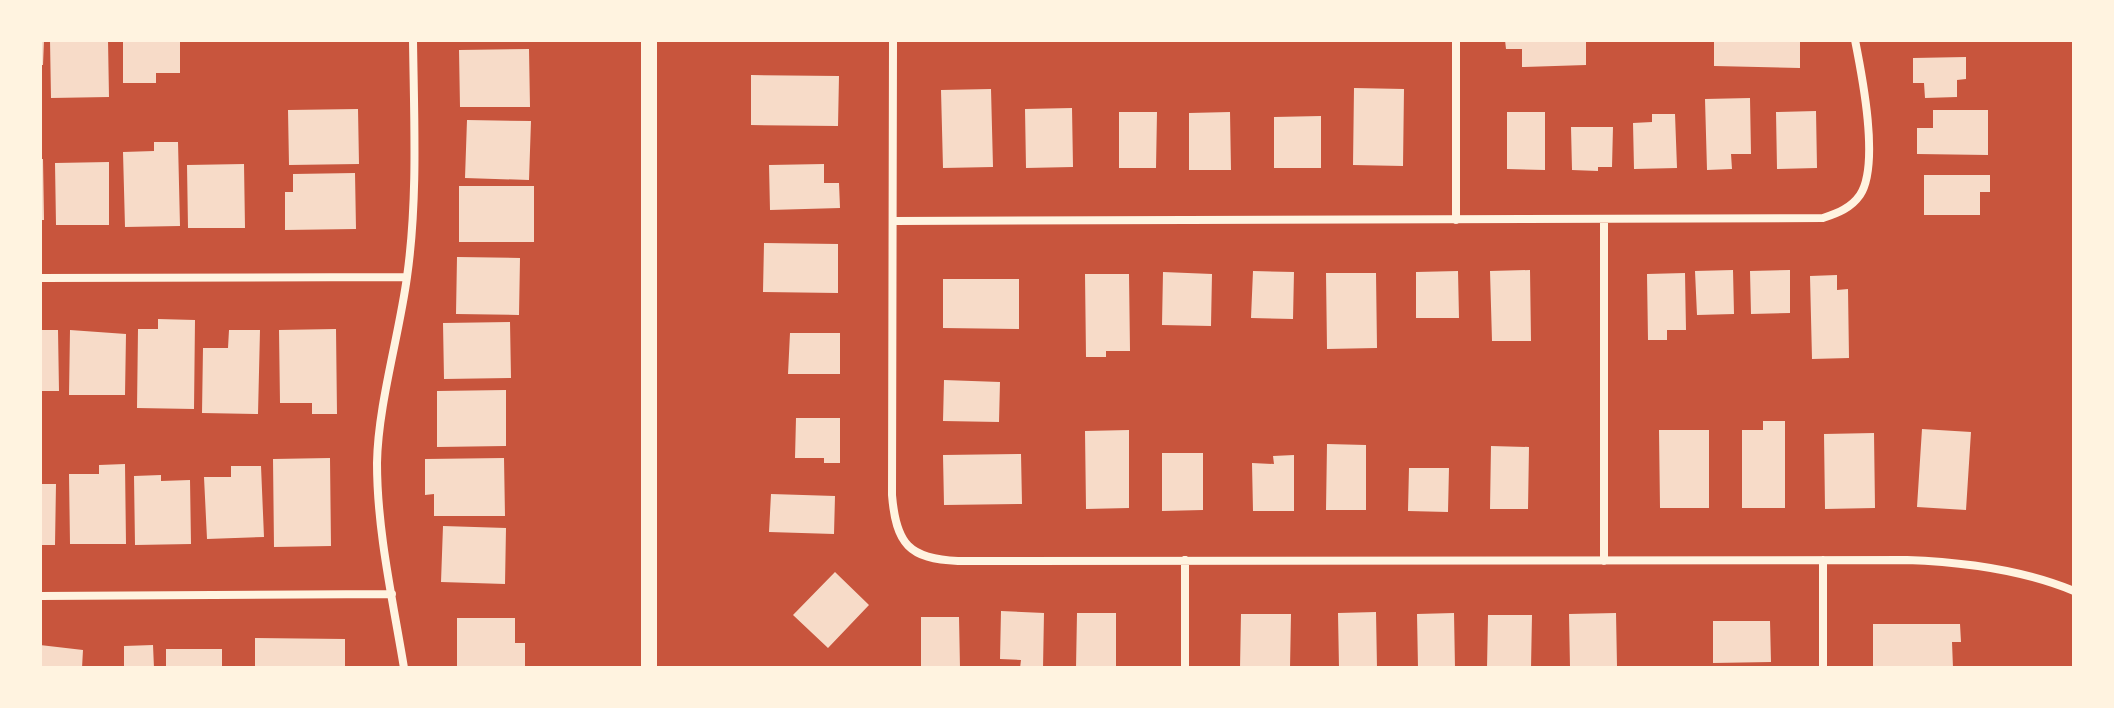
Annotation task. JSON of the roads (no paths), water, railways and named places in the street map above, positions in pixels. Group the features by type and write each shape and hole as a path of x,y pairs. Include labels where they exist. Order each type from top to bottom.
{"main road":[{"path":"649,40 649,668"}],"street":[{"path":"404,668 380,509 377,462 407,277 414,180 413,40"},
{"path":"893,40 892,495 898,532 906,547 922,557 940,560 1907,560 1969,564 2033,577 2074,591"},
{"path":"1456,40 1456,220"},
{"path":"893,221 1809,219 1839,213 1861,194 1868,166 1865,95 1855,40"},
{"path":"1604,219 1604,561"},
{"path":"40,278 407,277"},
{"path":"1185,560 1185,668"},
{"path":"1823,560 1823,668"},
{"path":"40,596 392,594"}]}
